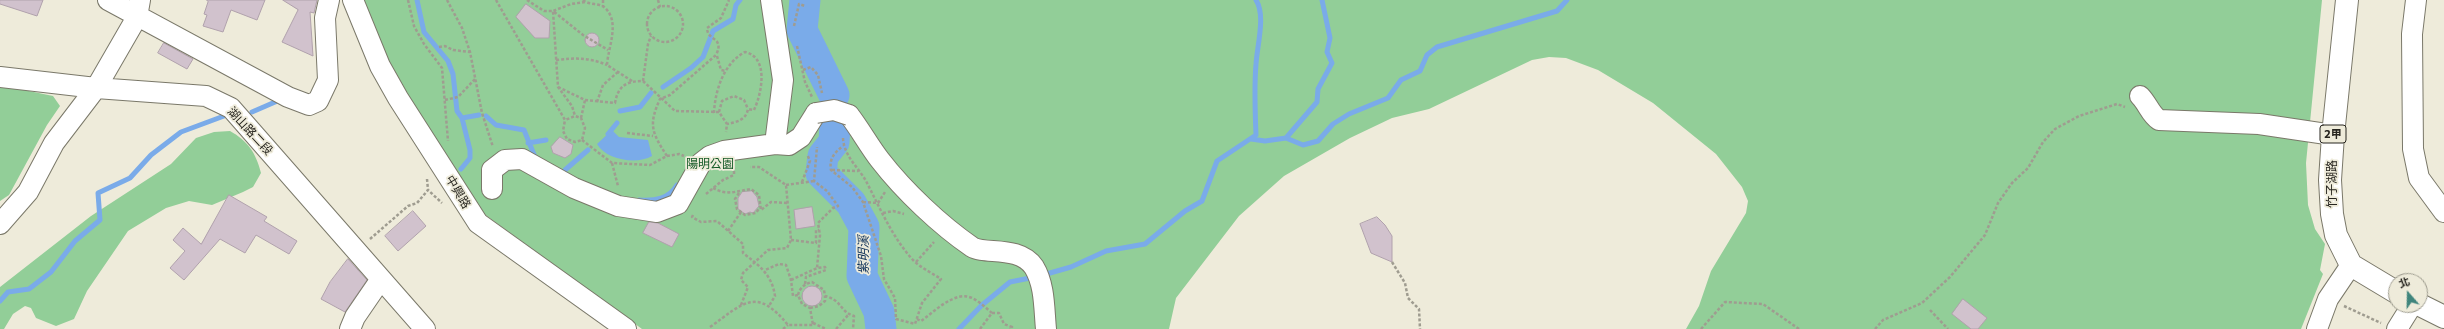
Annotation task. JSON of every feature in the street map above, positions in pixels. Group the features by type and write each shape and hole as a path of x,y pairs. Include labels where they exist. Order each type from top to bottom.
{"main road":[{"name":"竹子湖路","path":"2347,0 2333,135 2330,180 2332,214 2336,235 2351,265"},
{"path":"2351,265 2388,287"},
{"path":"2428,309 2444,317"}],"street":[{"path":"108,0 139,9 288,98 309,104 318,101 328,80 325,18 329,0"},
{"name":"中興路","path":"353,0 380,66 398,98 478,223 626,329"},
{"path":"771,0 783,80 775,144"},
{"path":"2416,0 2412,34 2413,149 2419,178 2444,212"},
{"path":"0,224 28,192 54,143 96,88 139,9"},
{"name":"湖山路二段","path":"0,77 96,88 206,96 231,108 425,329"},
{"path":"2145,103 2152,116 2159,120 2259,124 2333,135"},
{"path":"492,189 492,170 505,160 522,158 574,188 618,206 657,212 678,204 701,163 775,144 789,145 810,141 820,104 849,115 879,159 895,178 919,202 974,248 1004,251 1018,255 1034,266 1042,289 1046,329"},
{"path":"2317,329 2328,299 2351,265"},
{"path":"350,329 355,318 381,279"},
{"path":"2392,327 2405,313"}],"path":[{"path":"408,0 414,26 430,53 442,68 448,143"},
{"path":"447,0 462,28 470,52 482,113 494,148 490,155"},
{"path":"496,0 565,120 563,131 567,139 575,142 582,140"},
{"path":"527,0 544,11 553,11 584,1 603,6 611,16 613,27 608,50 607,65"},
{"path":"603,0 603,6"},
{"path":"658,0 660,7"},
{"path":"582,140 612,163 650,165 667,156 654,136 653,113 660,99 670,95 716,56 720,49 715,38 709,34 708,28 721,18 729,0"},
{"path":"794,28 799,4 805,6"},
{"path":"669,6 678,11 683,19 683,29 678,37 670,42 660,42 651,36 647,28 648,19 652,11 660,7 669,6"},
{"path":"553,11 558,87 572,106 576,116"},
{"path":"553,11 583,35 608,50"},
{"path":"643,81 648,44 651,36"},
{"path":"795,42 803,70 820,104"},
{"path":"439,47 445,46 453,50 470,52"},
{"path":"430,53 435,50"},
{"path":"714,113 715,98 726,71 735,57 745,52 751,53 760,64 761,83 758,101 754,110 748,109"},
{"path":"716,56 721,70 726,71"},
{"path":"556,60 578,57 592,59 619,71 632,81"},
{"path":"803,70 811,67 818,75 820,104"},
{"path":"597,102 603,85 619,71"},
{"path":"445,100 458,97 476,78"},
{"path":"558,87 585,100 615,103 617,91 622,85 632,81 643,81 660,99 675,111 719,112"},
{"path":"704,198 713,188 734,175 723,158 727,124 719,112 722,101 734,96 744,100 748,109 747,115 740,122 727,124"},
{"path":"582,140 585,128 581,118 585,100"},
{"path":"1875,329 1883,320 1922,302 1950,277 1985,235 1998,203 2012,183 2028,168 2043,142 2055,130 2079,116 2117,104 2145,103"},
{"path":"565,120 576,116 581,118"},
{"path":"627,133 654,136"},
{"path":"843,136 843,146 858,171 865,179 886,222 916,262 941,279 922,303 915,324 896,319 895,298 884,279 881,256 863,202 852,187 831,170 830,163 835,152 843,146"},
{"path":"810,141 814,181"},
{"path":"802,182 810,161 810,141"},
{"path":"723,158 740,167"},
{"path":"612,163 618,188"},
{"path":"746,167 759,167 786,185 814,181 827,191 838,206 833,208 818,223 818,230 820,234 817,268"},
{"path":"831,170 858,171"},
{"path":"878,203 895,178"},
{"path":"741,304 748,287 741,280 743,273 755,264 768,250 787,248 790,240 786,185"},
{"path":"713,188 722,193 738,193 751,190 759,195 760,207 756,213 745,215 737,209 735,199 738,193"},
{"path":"356,251 408,206 417,203 428,190 448,208"},
{"path":"760,207 761,210 771,202 788,203"},
{"path":"863,202 878,203"},
{"path":"696,211 692,217 701,222 717,221 743,244 743,254 765,270 773,283 776,296 769,306"},
{"path":"728,231 741,212"},
{"path":"790,240 816,243 816,230 818,230"},
{"path":"916,262 934,242"},
{"path":"1392,262 1405,283 1408,298 1419,309 1420,329"},
{"path":"765,270 779,264 786,265 791,280 793,296 798,295"},
{"path":"791,280 817,268 825,267 826,270 806,277 805,284"},
{"path":"812,282 819,285 824,290 825,301 819,306 810,308 802,304 798,295 799,290 805,284 812,282"},
{"path":"917,319 921,321 957,297 965,295 973,298 992,313"},
{"path":"825,296 836,299 849,314 854,316 853,329"},
{"path":"710,327 741,304 756,301 774,308 788,325"},
{"path":"1701,329 1725,302 1763,304 1799,329"},
{"path":"2340,304 2392,327"},
{"path":"783,329 788,325 813,326 810,308"},
{"path":"1930,310 1948,329"},
{"path":"980,329 992,313 999,312 1004,324 1012,327 1010,329"},
{"path":"836,329 849,314"},
{"path":"812,323 826,329"}],"green space":[{"name":"陽明公園","path":"362,0 2322,0 2306,163 2308,205 2315,229 2325,244 2320,270 2323,274 2301,329 1686,329 1699,306 1711,271 1746,213 1748,201 1742,187 1716,154 1653,103 1598,70 1566,58 1549,57 1532,60 1429,109 1392,118 1350,138 1284,176 1239,216 1176,298 1169,329 642,329 480,211 391,73"},
{"path":"0,85 53,96 60,106 47,125 9,195 0,201"},
{"path":"230,131 246,143 257,159 261,173 253,187 212,205 189,201 166,208 128,231 87,291 74,319 56,326 36,318 31,308 25,306 13,314 4,329 0,329 0,287 91,216 171,164 196,138 214,132"}],"water":[{"path":"612,130 619,137 648,140 652,156 646,159 630,160 607,154 597,144"}],"building":[{"path":"0,0 43,0 37,16 0,4"},
{"path":"207,0 265,0 257,20 231,10 223,32 203,26 207,15 204,14 208,2"},
{"path":"283,0 317,0 314,13 310,12 313,56 282,42 298,10"},
{"path":"526,4 550,21 549,38 535,38 516,17"},
{"path":"592,33 597,35 599,40 597,45 592,47 587,45 585,40 587,35"},
{"path":"164,43 193,59 187,69 158,53"},
{"path":"560,137 573,145 571,154 565,158 553,153 551,147"},
{"path":"752,191 757,197 759,206 753,213 750,212 745,214 738,209 738,198 742,192"},
{"path":"229,195 267,217 264,221 297,241 289,254 256,235 245,253 220,239 184,280 170,268 185,251 173,240 183,228 201,244"},
{"path":"812,207 815,226 796,229 794,210"},
{"path":"413,211 426,226 398,251 385,236"},
{"path":"1377,217 1385,225 1392,236 1392,262 1371,253 1360,224"},
{"path":"649,222 658,223 679,234 672,247 643,233"},
{"path":"348,259 367,280 345,312 321,299 330,282"},
{"path":"812,286 819,289 822,296 819,303 812,306 805,303 802,296 805,289"},
{"path":"1963,299 1987,318 1978,329 1971,329 1952,314"}],"waterway":[{"path":"417,0 424,32 448,61 453,74 457,111 462,118 470,150 470,158 461,169"},
{"path":"663,87 691,68 703,57 713,31 733,19 736,5 740,0"},
{"name":"紫明溪","path":"805,0 802,30 834,95"},
{"path":"1043,275 1071,267 1106,251 1145,244 1185,211 1202,201 1217,161 1256,135 1255,81 1261,22 1259,6 1256,0"},
{"path":"1286,138 1317,102 1318,89 1332,63 1327,52 1330,38 1322,0"},
{"path":"1251,139 1265,141 1286,138 1303,145 1318,141 1333,124 1349,114 1388,98 1401,80 1420,71 1427,55 1437,47 1557,11 1567,0"},
{"path":"620,111 640,107 651,93"},
{"path":"252,112 282,99"},
{"path":"462,118 479,115"},
{"path":"0,301 8,292 29,289 51,272 75,241 100,220 98,193 130,178 151,155 181,132 224,116"},
{"path":"486,116 496,125 524,130 535,157 538,159"},
{"path":"608,134 617,123"},
{"name":"紫明溪","path":"835,125 834,142 823,156 821,173 851,203 864,227 862,276 879,312 881,329"},
{"path":"528,143 546,140"},
{"path":"562,173 564,174 565,170 588,150"},
{"path":"639,200 661,198 674,190 677,185"},
{"path":"959,329 982,305 1010,282 1035,277"}]}
